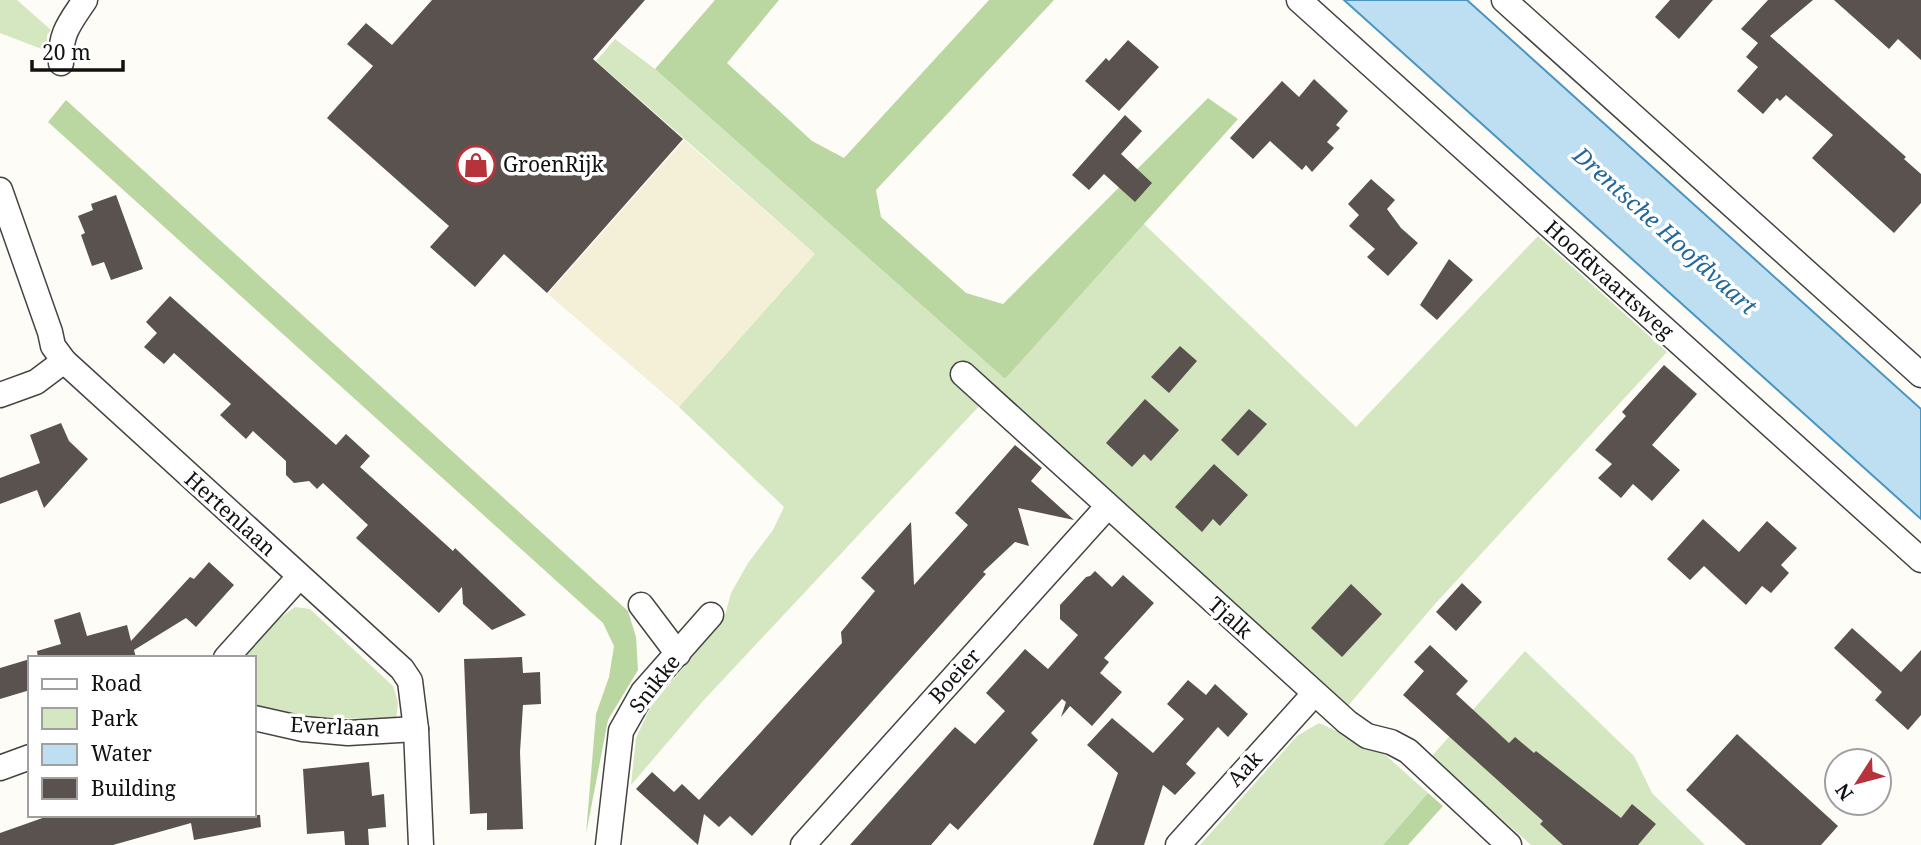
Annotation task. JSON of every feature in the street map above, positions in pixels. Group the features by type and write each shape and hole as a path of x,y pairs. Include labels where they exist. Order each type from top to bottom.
{"street":[{"path":"61,63 61,43 65,32 85,0"},
{"name":"Hoofdvaartsweg","path":"1299,0 1921,560"},
{"path":"1504,0 1921,375"},
{"name":"Hertenlaan","path":"0,190 53,346 64,361 299,578 402,669 410,681 416,729 421,845"},
{"path":"0,395 36,382 64,361"},
{"name":"Tjalk","path":"963,374 1314,694 1367,736 1391,742 1408,751 1509,845"},
{"name":"Boeier","path":"803,845 1107,507"},
{"path":"228,656 299,578"},
{"path":"640,605 678,654"},
{"name":"Snikke","path":"608,845 621,731 643,692 711,615"},
{"name":"Aak","path":"1178,845 1314,694"},
{"name":"Everlaan","path":"256,718 303,729 348,733 416,729"},
{"path":"0,768 28,758"}],"shaded area":[{"path":"684,140 815,254 679,407 548,294"}],"green space":[{"path":"0,0 17,0 51,30 47,35 47,51 0,33"},
{"path":"715,0 779,0 727,63 812,141 844,158 989,0 1054,0 876,190 881,217 966,293 1003,304 1208,98 1238,119 1005,379 655,69"},
{"path":"615,39 655,69 1005,379 1143,223 1356,427 1538,236 1667,352 1435,604 1347,707 997,387 703,701 631,785 636,738 651,706 724,619 731,593 748,563 773,530 784,507 679,407 815,254 596,61"},
{"path":"66,100 628,611 636,637 638,670 608,720 586,834 596,714 609,677 614,646 603,623 48,122"},
{"path":"295,607 310,609 393,686 398,702 396,720 308,717 256,709 256,656 245,656 280,618"},
{"path":"1525,651 1634,756 1652,793 1705,845 1531,845 1431,757"},
{"path":"1319,723 1381,751 1428,793 1383,845 1200,845 1297,736"},
{"path":"1428,793 1443,806 1408,845 1383,845"}],"water":[{"name":"Drentsche Hoofdvaart","path":"1344,0 1467,0 1921,409 1921,519"}],"building":[{"path":"432,0 645,0 593,59 683,139 547,293 504,254 475,287 430,247 449,226 327,118 373,66 347,44 366,23 392,45"},
{"path":"1670,0 1713,0 1679,39 1655,17"},
{"path":"1768,0 1813,0 1770,36 1906,157 1904,159 1921,174 1921,203 1894,233 1812,158 1833,135 1786,95 1780,101 1777,98 1763,114 1737,91 1758,67 1746,57 1758,43 1741,29"},
{"path":"1834,0 1921,0 1921,60 1898,39 1889,49"},
{"path":"1128,40 1159,67 1119,111 1085,81 1106,58 1109,61"},
{"path":"1314,79 1348,111 1336,125 1340,128 1327,142 1334,148 1312,172 1306,165 1302,170 1270,141 1253,159 1230,138 1282,81 1299,97"},
{"path":"1125,115 1142,131 1121,154 1152,183 1135,202 1104,174 1089,190 1072,175"},
{"path":"1371,179 1395,200 1387,209 1401,228 1418,243 1388,276 1367,257 1375,249 1349,226 1359,215 1348,204"},
{"path":"116,195 143,269 111,280 104,262 92,266 81,235 85,233 78,216 93,210 91,204"},
{"path":"1449,259 1473,280 1437,320 1420,305"},
{"path":"170,296 336,445 346,434 370,456 360,467 453,551 455,548 526,615 492,630 463,604 462,587 439,613 356,538 368,525 323,483 317,489 309,481 294,483 286,475 286,461 253,431 246,439 220,415 231,404 174,353 164,364 144,347 157,333 146,322"},
{"path":"1180,346 1197,361 1169,393 1151,377"},
{"path":"1664,365 1697,394 1652,445 1680,470 1652,501 1633,484 1621,498 1598,478 1612,464 1595,450 1626,416 1622,412"},
{"path":"1145,399 1179,430 1151,461 1144,454 1132,467 1106,443"},
{"path":"1249,409 1267,424 1238,456 1221,440"},
{"path":"61,423 69,441 88,459 44,508 37,490 0,504 0,478 40,463 30,435"},
{"path":"1015,445 1042,468 1031,481 1074,520 1018,508 1029,546 1015,542 983,572 986,574 752,836 730,816 719,827 704,814 698,845 636,789 652,772 674,792 682,784 699,800 842,643 841,632 875,591 861,578 911,522 914,585 968,525 955,513"},
{"path":"1214,464 1248,495 1220,526 1213,519 1202,532 1175,507"},
{"path":"1703,519 1739,552 1767,521 1797,548 1781,565 1789,573 1771,593 1762,586 1746,605 1704,566 1690,580 1667,559"},
{"path":"209,562 234,585 196,627 186,618 134,650 136,656 38,656 37,651 61,644 54,620 80,612 87,636 127,625 131,641 190,577 194,579"},
{"path":"1095,571 1112,587 1123,575 1154,603 1104,658 1109,662 1100,673 1122,692 1092,726 1070,706 1061,717 1066,702 1062,699 1031,733 1038,740 958,830 950,823 931,845 850,845 955,727 975,744 1005,711 986,693 1025,649 1048,669 1078,635 1060,619 1060,605"},
{"path":"1462,583 1482,602 1456,631 1436,612"},
{"path":"1351,584 1382,614 1342,657 1311,628"},
{"path":"1852,628 1901,672 1921,650 1921,715 1908,730 1875,700 1882,692 1834,648"},
{"path":"1430,645 1468,681 1456,694 1509,743 1515,737 1534,753 1536,751 1621,818 1632,804 1656,824 1638,845 1563,845 1540,824 1543,821 1403,695 1424,671 1414,662"},
{"path":"522,657 523,673 540,672 541,704 523,705 520,752 523,829 487,830 487,813 470,814 464,659"},
{"path":"28,660 28,691 0,699 0,668"},
{"path":"1188,680 1206,695 1215,684 1248,714 1228,737 1218,727 1186,764 1196,773 1175,795 1163,785 1144,845 1093,845 1118,773 1087,745 1112,718 1153,753 1184,719 1167,704"},
{"path":"1737,734 1823,812 1823,817 1828,817 1838,826 1821,845 1746,845 1686,790"},
{"path":"369,762 372,796 384,794 386,827 368,829 369,845 345,845 344,831 307,834 303,769"},
{"path":"260,815 261,827 194,840 191,823 113,845 0,845 0,833 45,817"}],"place":[{"name":"GroenRijk","path":"476,165"}]}
